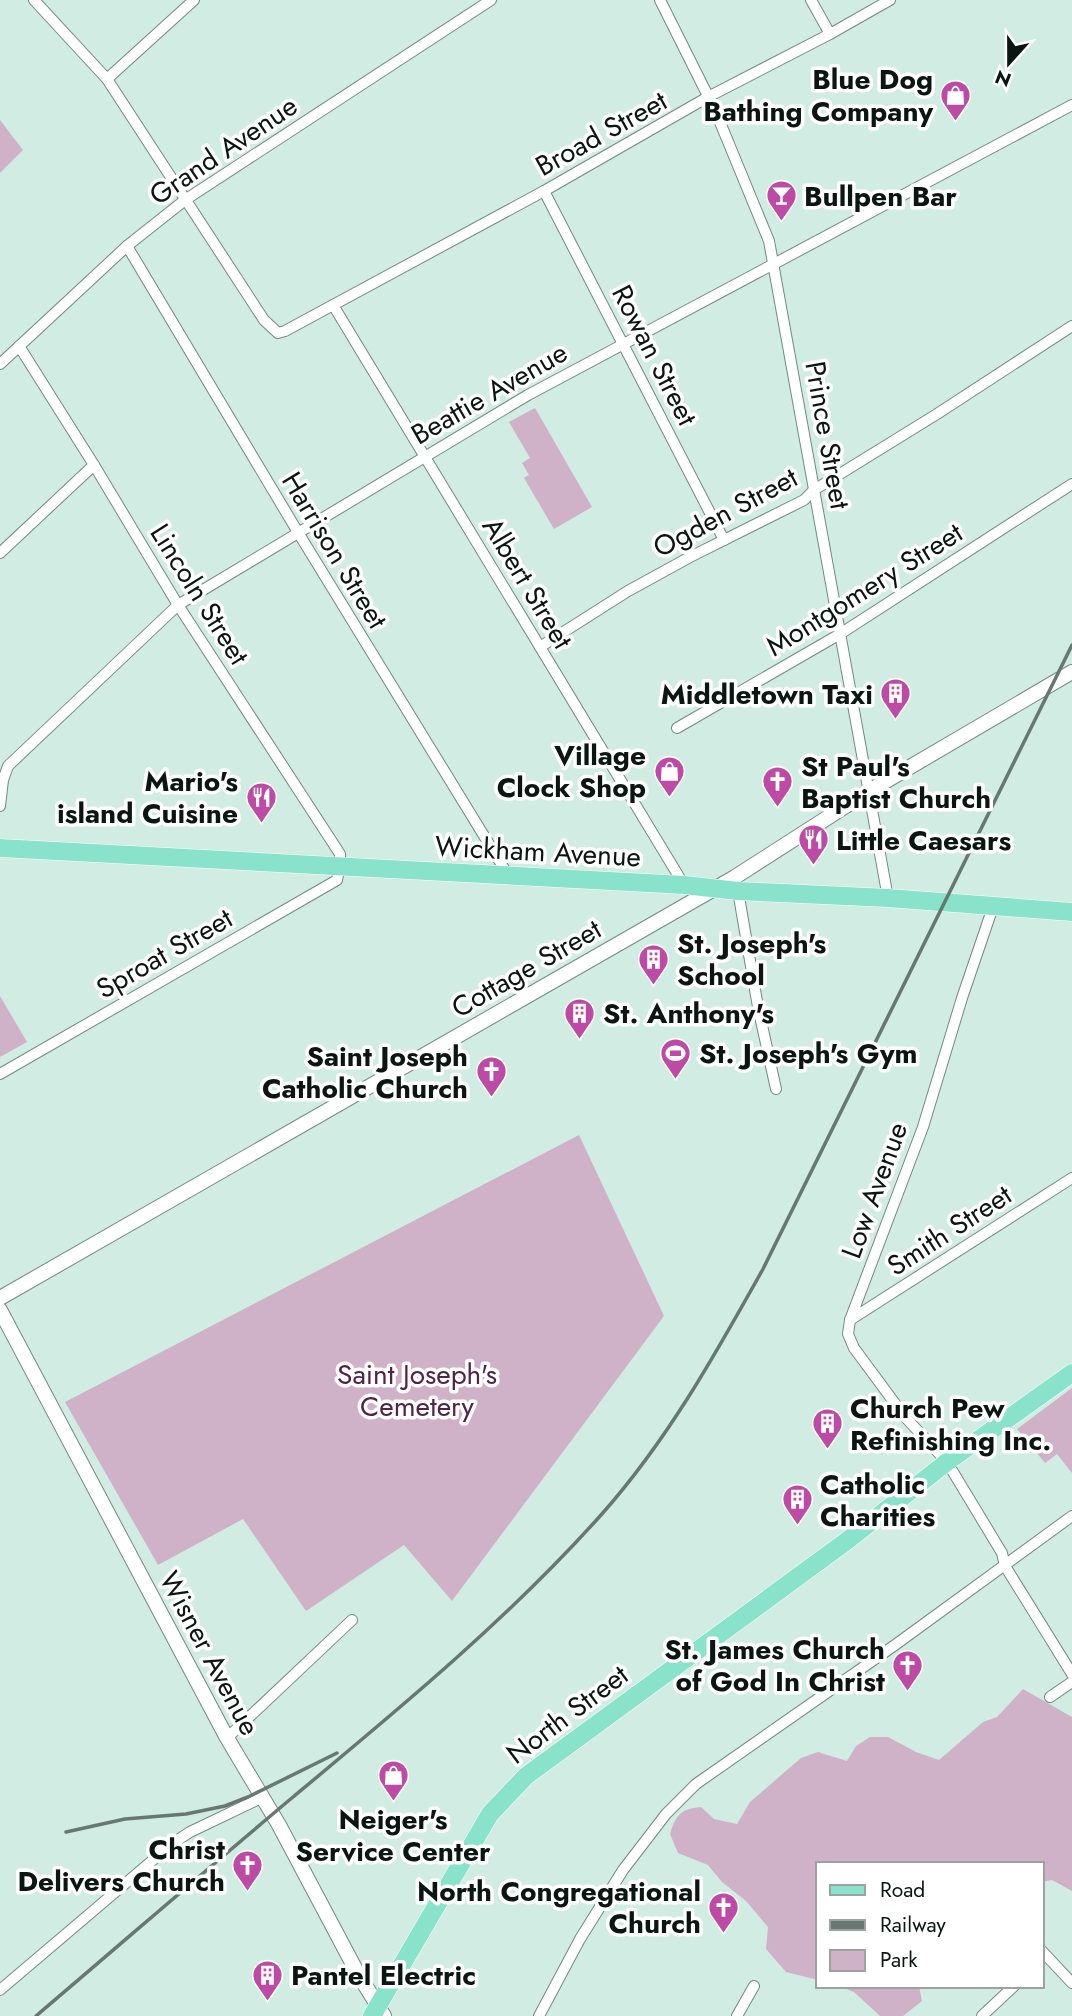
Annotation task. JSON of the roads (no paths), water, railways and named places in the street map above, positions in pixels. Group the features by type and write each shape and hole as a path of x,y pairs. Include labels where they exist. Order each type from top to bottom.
{"main road":[{"name":"Wickham Avenue","path":"0,848 684,885 738,891 888,898 1072,912"},
{"name":"North Street","path":"378,2013 490,1814 517,1783 848,1540 947,1462 1072,1373"}],"street":[{"path":"34,0 107,79 185,200"},
{"path":"107,79 194,0"},
{"name":"Grand Avenue","path":"0,364 127,246 185,200 491,0"},
{"name":"Prince Street","path":"660,0 740,167 769,241 888,898"},
{"path":"811,0 830,34"},
{"name":"Broad Street","path":"185,200 264,320 278,332 285,331 544,191 708,97 890,0"},
{"name":"Beattie Avenue","path":"0,806 3,780 8,766 178,605 528,395 1072,105"},
{"name":"Rowan Street","path":"544,191 724,540"},
{"name":"Harrison Street","path":"127,246 508,875"},
{"name":"Albert Street","path":"333,305 684,885"},
{"name":"Ogden Street","path":"540,647 628,591 690,556 804,500 814,490 1072,326"},
{"name":"Lincoln Street","path":"19,346 178,605 340,854 340,865"},
{"path":"0,553 94,465"},
{"name":"Montgomery Street","path":"677,728 840,634 1072,484"},
{"name":"Cottage Street","path":"0,1298 735,877 869,792 1072,672"},
{"name":"Sproat Street","path":"0,1073 337,880 340,865"},
{"path":"738,891 758,1007 776,1088"},
{"name":"Low Avenue","path":"850,1320 923,1128 993,907"},
{"name":"Smith Street","path":"850,1320 1072,1178"},
{"name":"Wisner Avenue","path":"0,1310 227,1738 279,1825 378,2013"},
{"path":"850,1320 848,1334 854,1348 905,1417 947,1462 1002,1553 1005,1566 1072,1674"},
{"path":"539,2016 580,1939 623,1870 666,1814 696,1784 895,1645 1072,1516"},
{"path":"227,1738 352,1620"},
{"path":"1050,1697 1072,1682"},
{"path":"0,1990 173,1843 261,1798"},
{"path":"1044,1956 1072,1983"},
{"path":"737,2016 754,1986"},
{"path":"982,2016 1012,1988"}],"railway":[{"path":"36,2016 413,1696 491,1626 565,1553 625,1487 669,1427 763,1269 1072,645"},
{"path":"66,1832 125,1819 186,1814 225,1806 337,1753"}],"place":[{"name":"Blue Dog Bathing Company","path":"956,122"},
{"name":"Bullpen Bar","path":"781,223"},
{"name":"Middletown Taxi","path":"896,721"},
{"name":"Village Clock Shop","path":"669,798"},
{"name":"St Paul's Baptist Church","path":"778,809"},
{"name":"Mario's island Cuisine","path":"261,824"},
{"name":"Little Caesars","path":"813,867"},
{"name":"St. Joseph's School","path":"654,986"},
{"name":"St. Anthony's","path":"580,1040"},
{"name":"St. Joseph's Gym","path":"676,1080"},
{"name":"Saint Joseph Catholic Church","path":"491,1099"},
{"name":"Church Pew Refinishing Inc.","path":"827,1451"},
{"name":"Catholic Charities","path":"797,1527"},
{"name":"St. James Church of God In Christ","path":"908,1692"},
{"name":"Neiger's Service Center","path":"393,1802"},
{"name":"Christ Delivers Church","path":"248,1892"},
{"name":"North Congregational Church","path":"724,1934"},
{"name":"Pantel Electric","path":"268,2002"}],"park label":[{"name":"Saint Joseph's Cemetery","path":"417,1390"}]}
